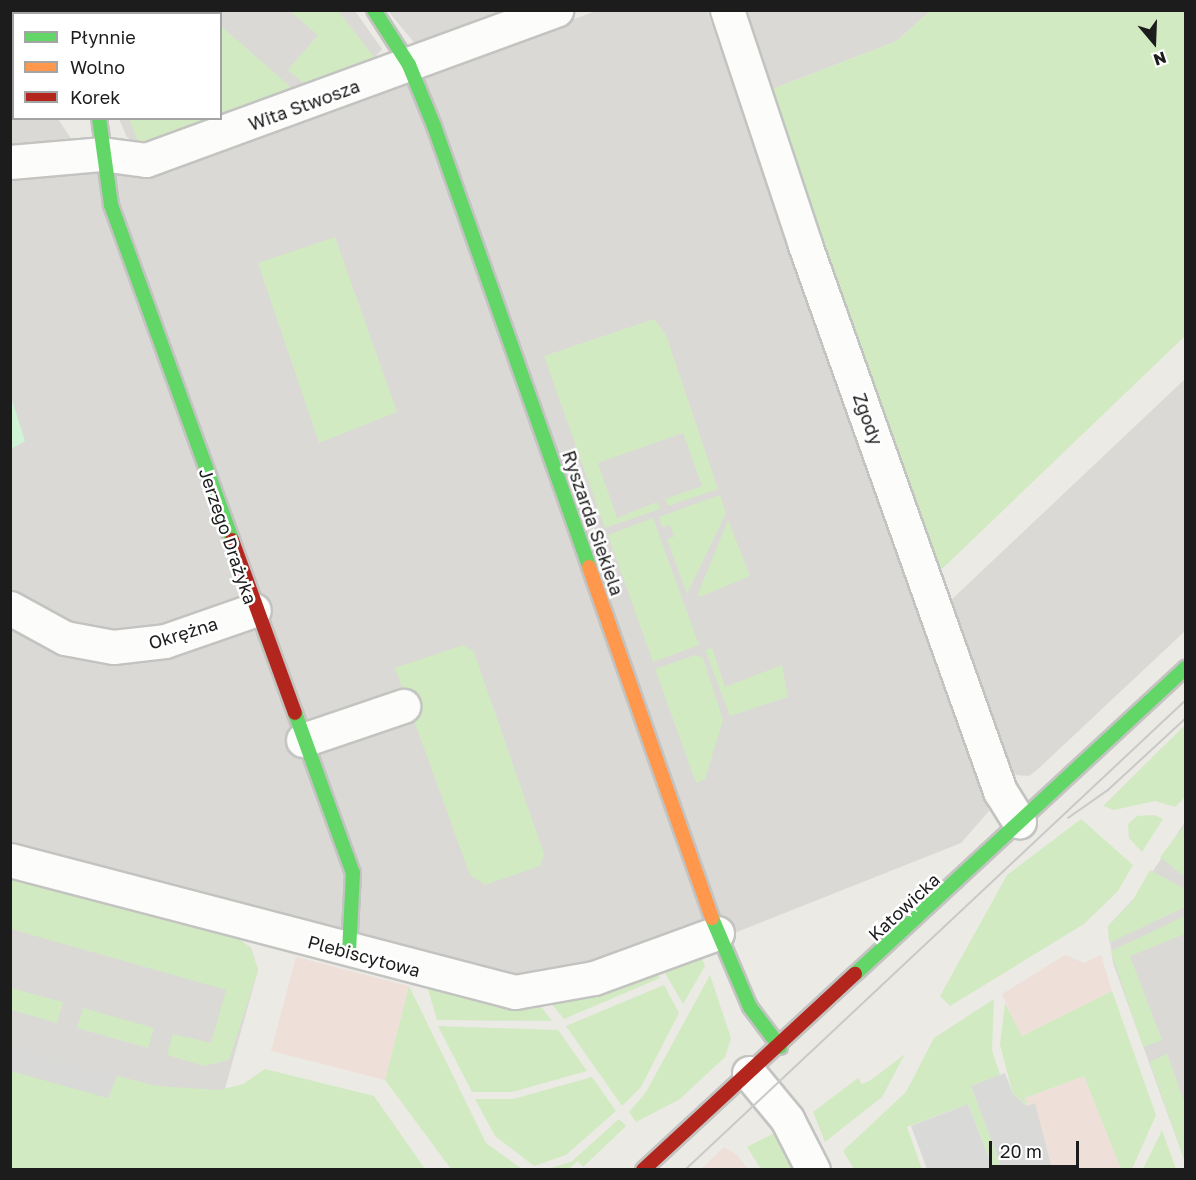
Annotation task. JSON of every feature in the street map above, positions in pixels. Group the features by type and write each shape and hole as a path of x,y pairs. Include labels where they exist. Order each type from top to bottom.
{"street":[{"name":"Ryszarda Siekiela","path":"374,10 409,65 717,933 750,1007 780,1047"},
{"name":"Wita Stwosza","path":"10,162 101,154 146,160 556,10"},
{"name":"Zgody","path":"728,10 805,245 1004,799 1019,821"},
{"name":"Jerzego Drażyka","path":"99,120 101,154 111,206 254,610 353,873 349,952"},
{"name":"Okrężna","path":"10,608 65,638 113,647 165,641 254,610"},
{"name":"Katowicka","path":"643,1170 780,1047 1185,667"},
{"path":"303,740 404,706"},
{"name":"Plebiscytowa","path":"10,860 349,952 514,992 594,978 717,933"},
{"path":"749,1073 787,1119 813,1170"}],"shaded area":[{"path":"78,11 355,11 382,49 368,65 222,119 222,12"},
{"path":"388,11 522,11 417,46"},
{"path":"596,11 707,11 989,811 961,843 732,934 567,972 508,979 11,843 10,46 12,120 59,120 90,167 155,173"},
{"path":"742,11 930,11 897,41 770,90"},
{"path":"119,120 220,120 155,144 139,145 127,137"},
{"path":"1185,379 1185,631 1038,769 1029,776 1016,775 1009,769 948,603"},
{"path":"1185,822 1185,1162 1113,963 1108,926 1138,894"},
{"path":"10,879 239,939 251,948 258,970 220,1107 11,1103"},
{"path":"1065,955 1084,963 1101,955 1112,991 1021,1036 1002,994"},
{"path":"296,957 409,986 385,1080 271,1051"},
{"path":"11,1046 117,1076 108,1098 11,1070"},
{"path":"1005,1073 1013,1094 1027,1106 1035,1103 1052,1169 1002,1169 971,1086"},
{"path":"1084,1076 1121,1169 1052,1169 1025,1098"},
{"path":"968,1104 993,1169 927,1169 911,1126"},
{"path":"724,1147 737,1155 748,1169 701,1169"}],"green space":[{"path":"290,11 338,11 374,57 307,86 288,70 318,35"},
{"path":"930,11 1185,11 1185,336 942,569 935,566 770,90 897,41"},
{"path":"222,27 293,89 222,114"},
{"path":"130,120 209,120 139,145"},
{"path":"335,237 397,412 319,443 258,263"},
{"path":"654,319 666,335 718,489 668,506 665,499 702,486 683,433 598,463 617,518 657,502 660,509 605,528 544,356"},
{"path":"11,397 25,441 10,449"},
{"path":"720,495 726,513 687,594 667,539 674,537 670,525 662,527 659,517"},
{"path":"653,518 699,645 653,662 608,535"},
{"path":"728,520 750,576 700,597 698,594"},
{"path":"463,645 474,652 544,854 540,866 485,885 470,875 395,668"},
{"path":"712,648 725,687 782,665 788,697 730,716 705,650"},
{"path":"695,655 703,658 723,720 705,779 696,783 655,669"},
{"path":"1185,725 1185,797 1175,807 1155,801 1114,810 1103,806"},
{"path":"1154,815 1163,819 1142,852 1129,838 1128,824 1137,816"},
{"path":"1081,819 1133,865 1118,891 1084,924 950,1006 940,996 1007,875"},
{"path":"1185,825 1185,877 1160,857"},
{"path":"1150,870 1185,889 1185,907 1109,943 1108,926 1131,903"},
{"path":"10,879 239,939 251,948 258,970 229,1060 204,1066 167,1055 173,1034 211,1043 226,990 11,929"},
{"path":"1185,916 1185,934 1130,956 1162,1040 1143,1047 1111,951"},
{"path":"697,946 705,966 683,1004 657,959"},
{"path":"649,962 660,978 564,1019 544,995"},
{"path":"710,975 731,1038 725,1057 680,1099 636,1122 629,1112 646,1092"},
{"path":"425,979 533,996 552,1021 437,1020"},
{"path":"664,985 679,1013 641,1087 622,1106 566,1026"},
{"path":"409,986 486,1143 522,1169 451,1169 385,1080"},
{"path":"11,988 63,1002 57,1023 11,1010"},
{"path":"1112,991 1156,1115 1132,1169 1121,1169 1084,1076 1025,1098 1028,1106 1013,1094 1000,1045 1005,1003 1022,1036"},
{"path":"994,999 992,1050 1000,1075 971,1086 1002,1169 993,1169 968,1104 907,1127 922,1169 854,1169 843,1151 906,1092 934,1038"},
{"path":"83,1008 154,1028 148,1048 77,1028"},
{"path":"438,1026 558,1030 587,1071 512,1092 472,1092"},
{"path":"905,1054 882,1097 825,1142 813,1112 858,1078 862,1084 871,1080"},
{"path":"1167,1054 1185,1104 1185,1162 1150,1062"},
{"path":"265,1069 374,1096 425,1169 11,1169 10,1071 108,1098 117,1076 157,1086 219,1090 243,1084"},
{"path":"592,1077 616,1111 566,1155 534,1166 495,1136 475,1099 513,1099"},
{"path":"619,1119 626,1126 583,1167 578,1161 569,1169 547,1169 571,1162"},
{"path":"784,1128 805,1169 761,1169 747,1147"},
{"path":"1162,1130 1176,1169 1143,1169"}],"tram line":[{"path":"685,1170 1186,700"},
{"path":"1068,818 1108,790 1186,718"}],"traffic: fast":[{"path":"374,10 409,65 434,126 589,567"},
{"path":"99,120 111,205 232,540"},
{"path":"855,974 1186,667"},
{"path":"295,713 353,873 349,952"},
{"path":"712,918 750,1007 780,1047"}],"traffic: slow":[{"path":"589,567 712,918"}],"traffic: jam":[{"path":"232,540 295,713"},
{"path":"643,1170 855,974"}]}
